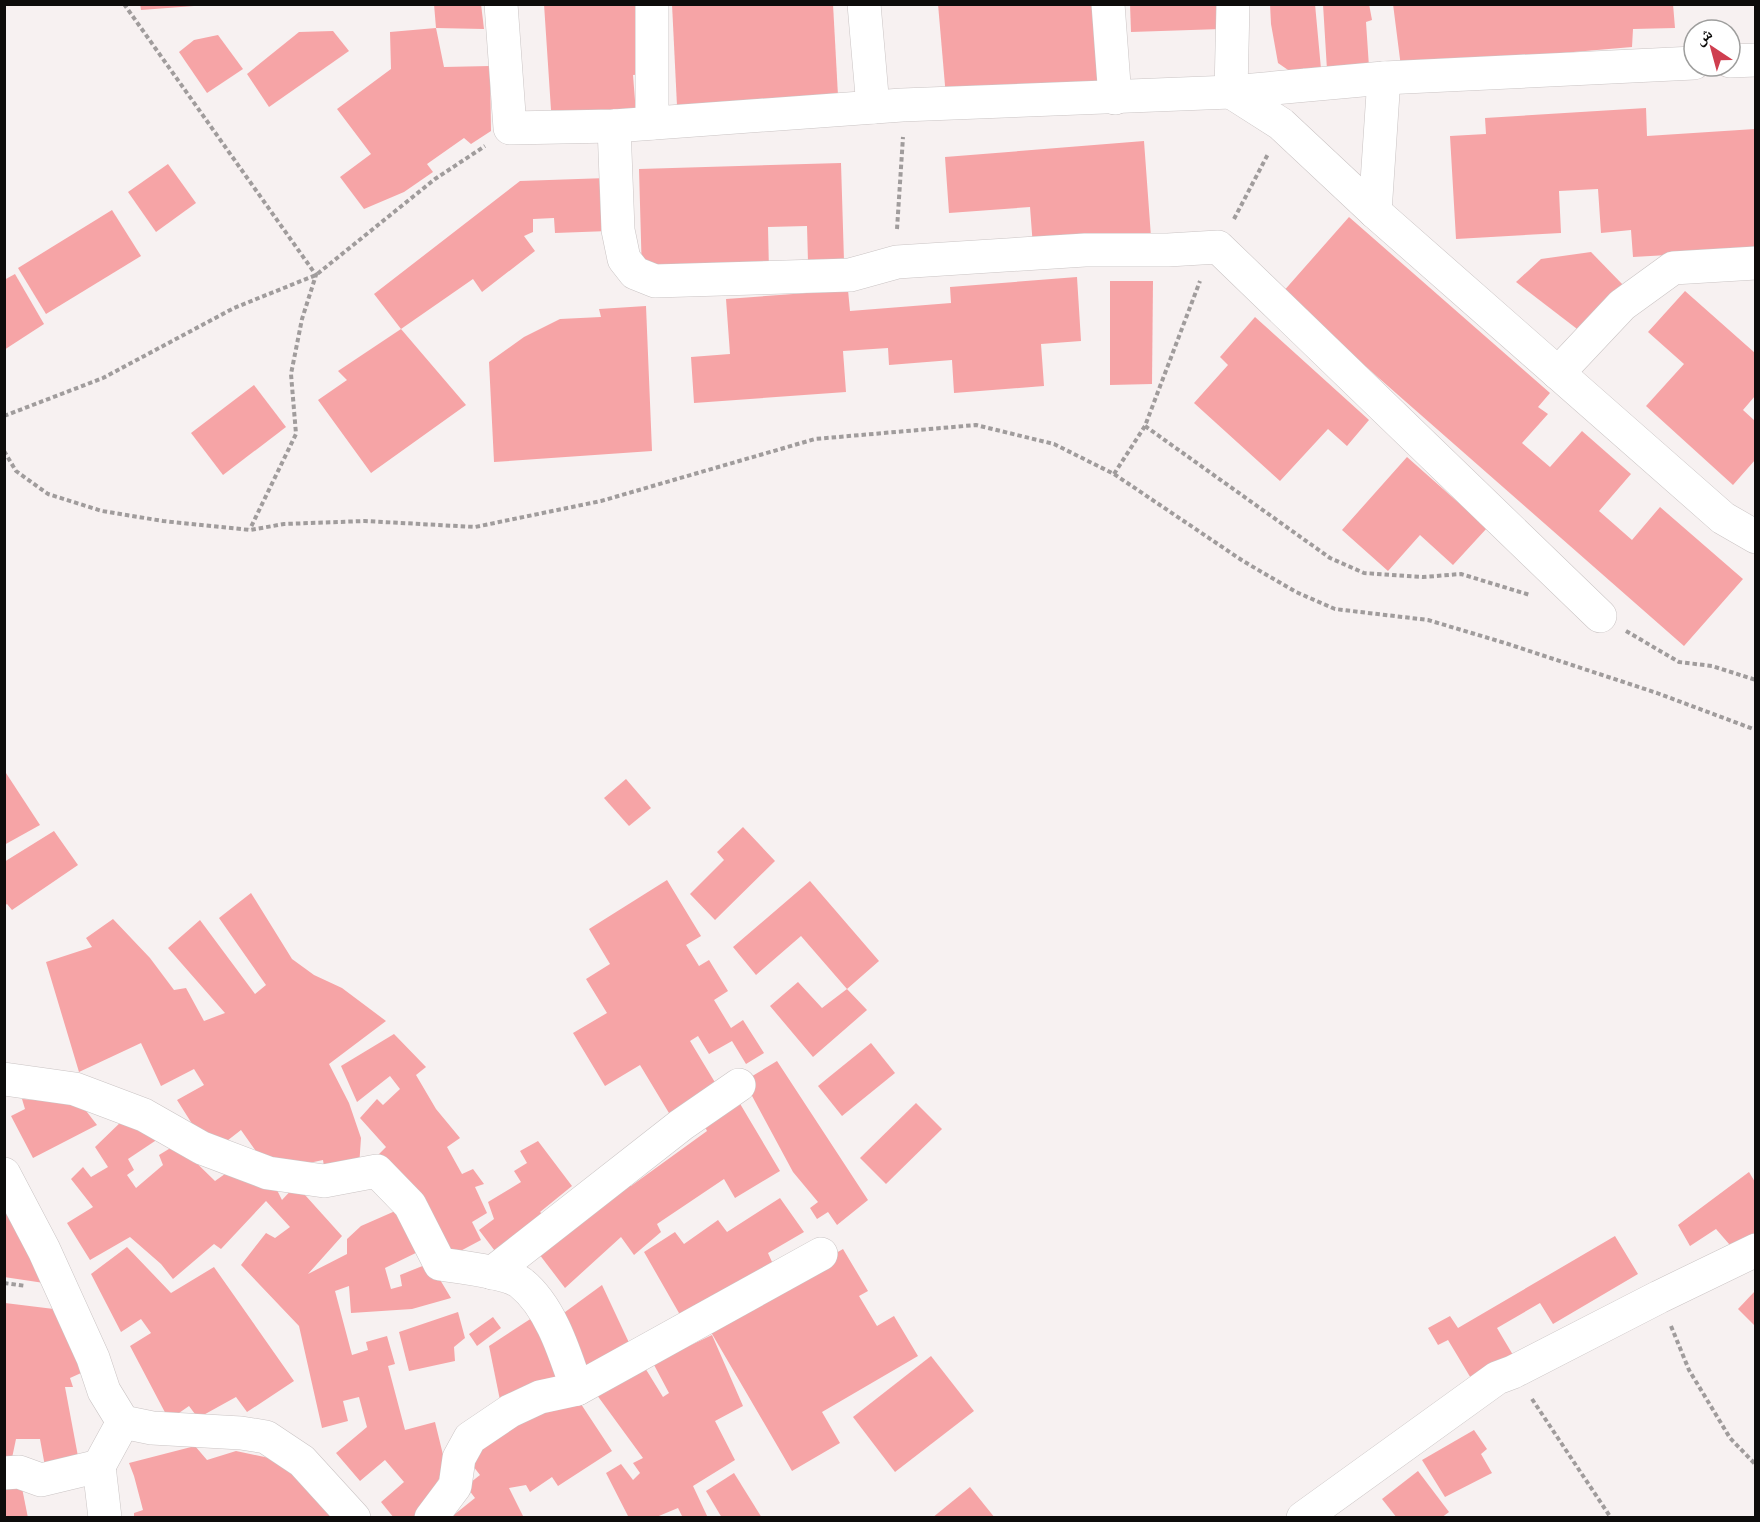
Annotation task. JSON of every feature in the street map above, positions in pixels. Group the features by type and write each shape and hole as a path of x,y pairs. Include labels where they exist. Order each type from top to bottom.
{"street":[{"path":"501,4 510,128 614,126 887,106 1231,92 1384,78 1682,64"},
{"path":"652,4 652,123"},
{"path":"864,4 887,106"},
{"path":"1108,4 1115,98"},
{"path":"1231,92 1233,4"},
{"path":"1375,212 1384,78"},
{"path":"1231,92 1281,124 1375,212 1724,518 1755,537"},
{"path":"614,126 618,230 624,259 634,273 655,281 850,275 897,262 1084,250 1168,250 1218,247 1600,616"},
{"path":"1558,373 1622,305 1673,268 1755,263"},
{"path":"4,1079 75,1089 144,1115 202,1148 268,1173 324,1181 377,1171 410,1205 440,1264 492,1273 520,1282 546,1312 563,1347 577,1389"},
{"path":"492,1273 681,1125 739,1085"},
{"path":"4,1174 44,1251 88,1348 104,1391 123,1422 152,1428 241,1433 266,1437 302,1461 354,1518"},
{"path":"1303,1518 1497,1378 1514,1372 1755,1250"},
{"path":"431,1518 455,1486 459,1458 470,1438 510,1411 540,1397 577,1389 821,1254"},
{"path":"105,1518 99,1466 123,1422"},
{"path":"4,1473 19,1472 41,1480 99,1466"}],"path":[{"path":"124,4 316,275"},
{"path":"887,106 903,144 896,233 897,262"},
{"path":"1114,474 1145,426 1197,287 1257,176 1281,124"},
{"path":"4,416 103,378 234,308 316,275 435,179 510,128"},
{"path":"250,530 296,434 291,374 302,319 316,275"},
{"path":"4,451 16,471 48,494 102,511 163,521 250,530 284,524 365,521 475,527 600,501 815,438 976,425 1054,444 1114,474 1243,561 1296,592 1335,609 1428,620 1657,693 1755,730"},
{"path":"1145,426 1330,558 1365,573 1424,577 1461,574 1536,597"},
{"path":"1600,616 1679,662 1712,666 1755,680"},
{"path":"1659,1297 1689,1370 1730,1438 1755,1465"},
{"path":"1514,1372 1611,1518"}],"building":[{"path":"140,4 193,4 194,6 141,10"},
{"path":"434,4 481,4 484,29 436,28"},
{"path":"544,4 644,4 645,74 633,75 636,113 551,110"},
{"path":"672,4 833,4 838,96 677,106"},
{"path":"938,4 1093,4 1100,82 946,97"},
{"path":"1130,4 1221,4 1221,29 1131,32"},
{"path":"1270,4 1315,4 1321,69 1303,68 1305,76 1291,72 1278,63"},
{"path":"1323,4 1369,4 1372,20 1366,22 1369,67 1327,70"},
{"path":"1393,4 1673,4 1675,28 1633,29 1632,47 1401,67"},
{"path":"436,28 444,67 490,66 491,131 471,144 464,138 427,164 433,172 404,192 364,209 340,177 371,154 337,109 391,69 390,32"},
{"path":"333,31 349,51 269,107 247,74 299,32"},
{"path":"218,35 243,69 207,93 179,52 194,40"},
{"path":"1646,108 1647,136 1755,129 1755,250 1633,257 1631,230 1601,233 1598,189 1559,191 1561,233 1456,239 1450,136 1486,134 1485,118"},
{"path":"1144,141 1151,237 1033,247 1030,207 949,213 945,157"},
{"path":"841,163 844,261 808,262 807,226 768,227 769,271 642,275 639,169"},
{"path":"168,164 196,203 156,232 128,192"},
{"path":"607,178 609,231 555,233 554,218 533,219 533,232 524,236 535,251 482,292 473,279 401,329 374,294 520,181"},
{"path":"112,210 141,256 46,314 18,268"},
{"path":"1349,217 1550,393 1538,407 1548,414 1522,443 1550,467 1582,431 1631,474 1599,511 1632,540 1660,507 1743,579 1684,646 1282,293"},
{"path":"1591,252 1625,287 1581,332 1516,282 1541,259"},
{"path":"15,274 44,324 4,350 4,280"},
{"path":"1077,277 1081,341 1041,344 1044,386 954,393 952,360 889,365 888,348 843,351 846,392 694,403 691,357 730,354 726,299 848,290 850,311 951,303 950,287"},
{"path":"1110,281 1153,281 1152,384 1110,385"},
{"path":"1685,291 1755,353 1755,396 1743,410 1755,421 1755,460 1733,485 1646,406 1684,364 1648,332"},
{"path":"646,306 652,451 494,462 489,362 524,337 560,319 601,317 599,309"},
{"path":"1255,317 1369,420 1347,446 1328,429 1280,481 1194,403 1228,365 1220,357"},
{"path":"401,329 466,405 371,473 318,400 347,380 338,371"},
{"path":"254,385 286,427 223,475 191,433"},
{"path":"1407,457 1487,528 1453,565 1420,535 1388,571 1342,530"},
{"path":"4,770 40,825 4,845"},
{"path":"626,779 651,808 629,826 604,798"},
{"path":"743,827 775,861 715,920 690,894 724,860 717,852"},
{"path":"54,831 78,865 12,910 7,904 4,906 4,862"},
{"path":"667,880 701,936 686,945 699,966 709,960 728,991 714,1000 731,1028 743,1020 764,1053 746,1064 732,1041 709,1054 698,1036 690,1041 719,1089 672,1118 640,1065 605,1086 573,1033 607,1013 586,979 610,964 589,929"},
{"path":"810,881 879,961 847,989 801,936 756,975 733,947"},
{"path":"251,893 292,959 314,975 342,988 386,1021 329,1064 349,1103 361,1138 359,1167 325,1173 323,1160 295,1166 267,1167 241,1130 223,1144 196,1130 177,1100 204,1085 194,1069 161,1086 141,1043 79,1072 46,962 92,947 86,938 113,919 150,958 174,990 186,988 204,1021 225,1013 168,948 200,920 255,994 266,985 219,918"},
{"path":"798,982 822,1008 847,989 867,1010 813,1057 770,1006"},
{"path":"394,1034 426,1067 416,1075 436,1109 460,1138 447,1147 462,1174 473,1169 484,1184 475,1187 487,1213 472,1222 481,1240 451,1256 373,1160 386,1147 360,1118 377,1099 383,1105 400,1089 390,1076 357,1102 341,1066"},
{"path":"871,1043 895,1073 842,1116 818,1086"},
{"path":"777,1061 868,1200 837,1225 828,1212 817,1219 810,1208 818,1202 793,1172 744,1081"},
{"path":"22,1099 80,1103 97,1125 33,1158 11,1116 25,1109"},
{"path":"739,1102 780,1171 735,1198 724,1179 657,1224 661,1232 634,1255 621,1237 565,1288 536,1250 623,1180 631,1186 707,1131 703,1123"},
{"path":"916,1103 942,1129 886,1184 860,1158"},
{"path":"125,1118 158,1139 128,1159 134,1170 127,1175 136,1188 163,1165 159,1155 177,1144 215,1181 232,1169 277,1190 282,1200 296,1185 342,1236 308,1274 347,1254 347,1239 361,1226 402,1208 426,1248 385,1268 391,1289 402,1286 400,1275 430,1263 451,1298 412,1309 351,1313 349,1286 335,1291 352,1355 368,1350 366,1342 387,1336 395,1364 388,1366 405,1430 435,1422 446,1467 416,1518 394,1518 381,1502 404,1482 385,1460 360,1481 336,1453 367,1427 359,1397 343,1401 348,1421 322,1428 299,1326 241,1265 266,1233 275,1238 290,1227 266,1201 221,1249 214,1244 173,1279 161,1264 130,1237 90,1260 67,1223 93,1207 71,1179 83,1167 91,1177 108,1167 95,1147"},
{"path":"538,1141 572,1186 540,1212 547,1218 501,1259 479,1230 494,1219 488,1202 521,1182 514,1171 527,1163 520,1151"},
{"path":"1749,1172 1755,1182 1755,1242 1736,1252 1716,1229 1690,1246 1678,1225"},
{"path":"780,1198 804,1232 768,1253 777,1273 683,1320 644,1252 675,1232 684,1244 718,1220 727,1232"},
{"path":"4,1200 44,1283 4,1277"},
{"path":"1615,1236 1638,1274 1553,1324 1540,1303 1497,1328 1513,1355 1472,1380 1448,1340 1438,1345 1428,1328 1450,1316 1458,1328"},
{"path":"127,1247 171,1293 214,1267 294,1381 247,1412 236,1397 198,1418 189,1406 169,1420 130,1346 151,1333 141,1319 121,1332 91,1274"},
{"path":"843,1249 868,1291 859,1296 877,1326 894,1316 918,1356 822,1412 840,1443 792,1471 708,1327"},
{"path":"602,1285 631,1347 587,1371 561,1315"},
{"path":"1755,1291 1755,1326 1738,1309"},
{"path":"5,1303 62,1310 90,1369 70,1378 73,1387 65,1387 80,1467 46,1472 40,1439 16,1439 12,1458 5,1458"},
{"path":"458,1312 465,1338 454,1347 455,1361 409,1371 399,1332"},
{"path":"538,1314 562,1384 501,1405 489,1346"},
{"path":"493,1317 501,1328 477,1346 469,1334"},
{"path":"712,1335 743,1406 715,1421 735,1460 693,1486 708,1518 683,1518 678,1508 654,1518 629,1518 606,1473 621,1464 633,1480 640,1473 633,1463 643,1458 594,1391 642,1363 663,1397 669,1393 653,1363"},
{"path":"931,1356 974,1411 895,1472 853,1417"},
{"path":"579,1401 612,1451 558,1486 552,1477 530,1492 526,1485 509,1488 524,1518 450,1518 475,1498 466,1486 480,1475 466,1457 506,1425"},
{"path":"1474,1430 1487,1449 1481,1454 1492,1473 1445,1497 1422,1460"},
{"path":"195,1446 207,1460 236,1451 274,1459 313,1482 343,1518 134,1518 134,1513 143,1510 129,1463"},
{"path":"1418,1471 1449,1512 1441,1518 1397,1518 1382,1499"},
{"path":"734,1473 762,1518 722,1518 706,1491"},
{"path":"4,1483 21,1483 28,1518 4,1518"},
{"path":"970,1487 995,1518 932,1518"}]}
